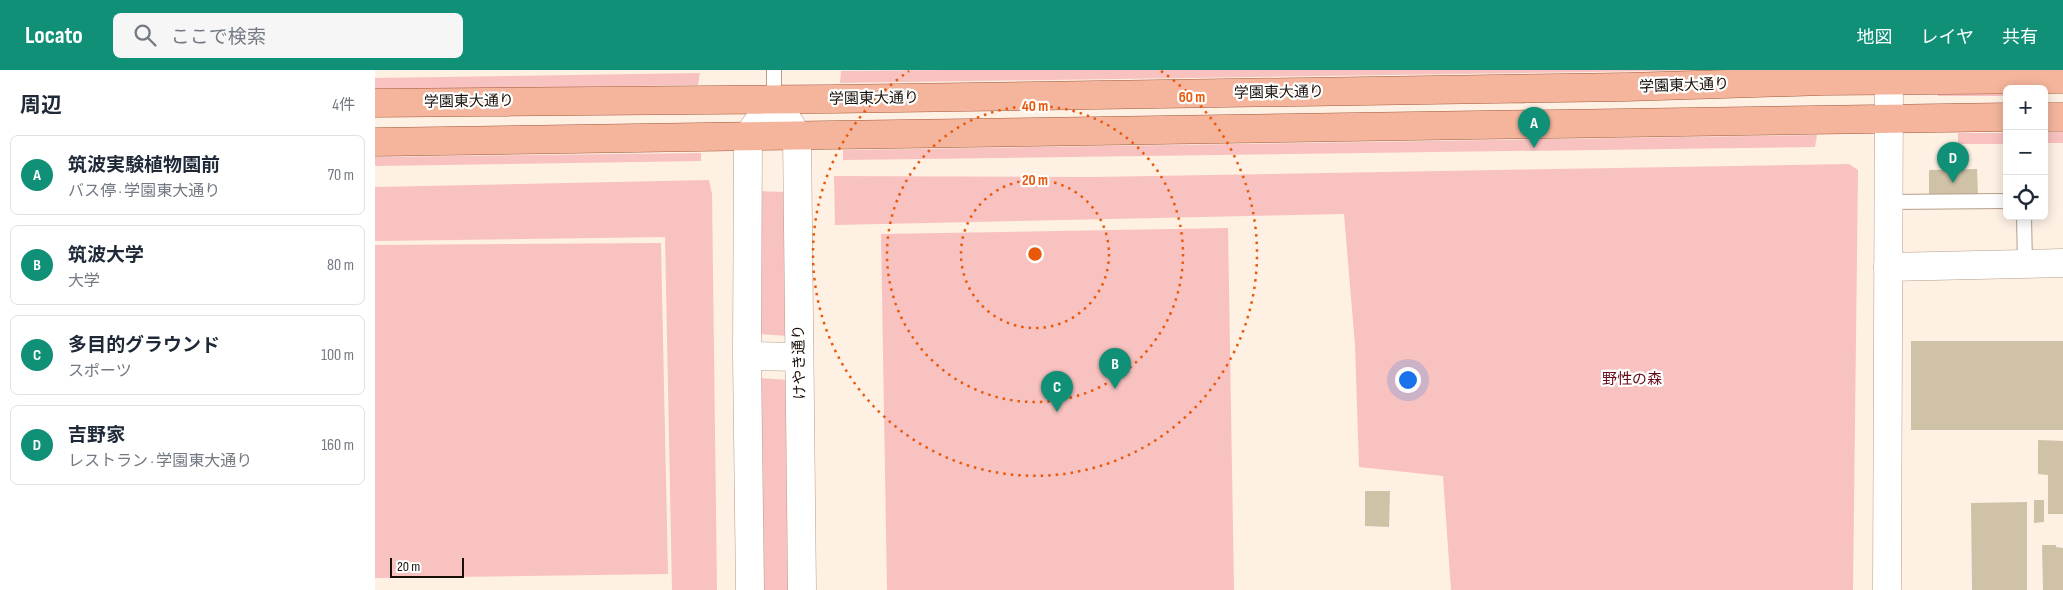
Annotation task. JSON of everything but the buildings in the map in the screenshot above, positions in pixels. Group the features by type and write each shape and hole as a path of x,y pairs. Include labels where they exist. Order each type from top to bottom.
{"main road":[{"name":"学園東大通り","path":"375,103 774,99 1889,76 2063,79"},
{"path":"375,142 2003,117"},
{"path":"2048,117 2063,117"}],"street":[{"path":"1887,590 1887,202 1889,76"},
{"path":"751,590 747,356 748,136 774,99 797,135"},
{"name":"けやき通り","path":"797,135 802,590"},
{"path":"1888,267 2063,264"},
{"path":"747,356 799,357"}],"lane":[{"path":"774,70 774,99"},
{"path":"1887,202 2003,201"},
{"path":"2024,220 2025,264"}],"green space":[{"path":"1721,70 840,83 841,71"},
{"path":"700,73 698,85 375,90 375,78"},
{"path":"2003,93 2003,96 1938,96 1938,94"},
{"path":"2048,132 2063,132 2063,143 2048,143"},
{"path":"1958,133 2003,133 2003,144 1958,144"},
{"path":"1817,135 1815,147 843,160 843,150"},
{"path":"701,153 701,161 375,166 375,157"},
{"name":"野性の森","path":"1849,164 1858,170 1853,590 1451,590 1443,476 1359,467 1355,345 1344,214 835,225 834,176 1092,177"},
{"path":"709,180 712,194 717,590 672,590 665,237 375,241 375,187"},
{"path":"758,191 787,192 788,336 759,334"},
{"path":"1228,228 1234,590 887,590 881,234"},
{"path":"661,243 668,574 375,578 375,245"},
{"path":"759,378 789,380 791,590 762,590"}],"place":[{"name":"筑波実験植物園前","path":"1534,148"},
{"name":"吉野家","path":"1953,183"},
{"name":"筑波大学","path":"1115,389"},
{"name":"多目的グラウンド","path":"1057,412"}]}
